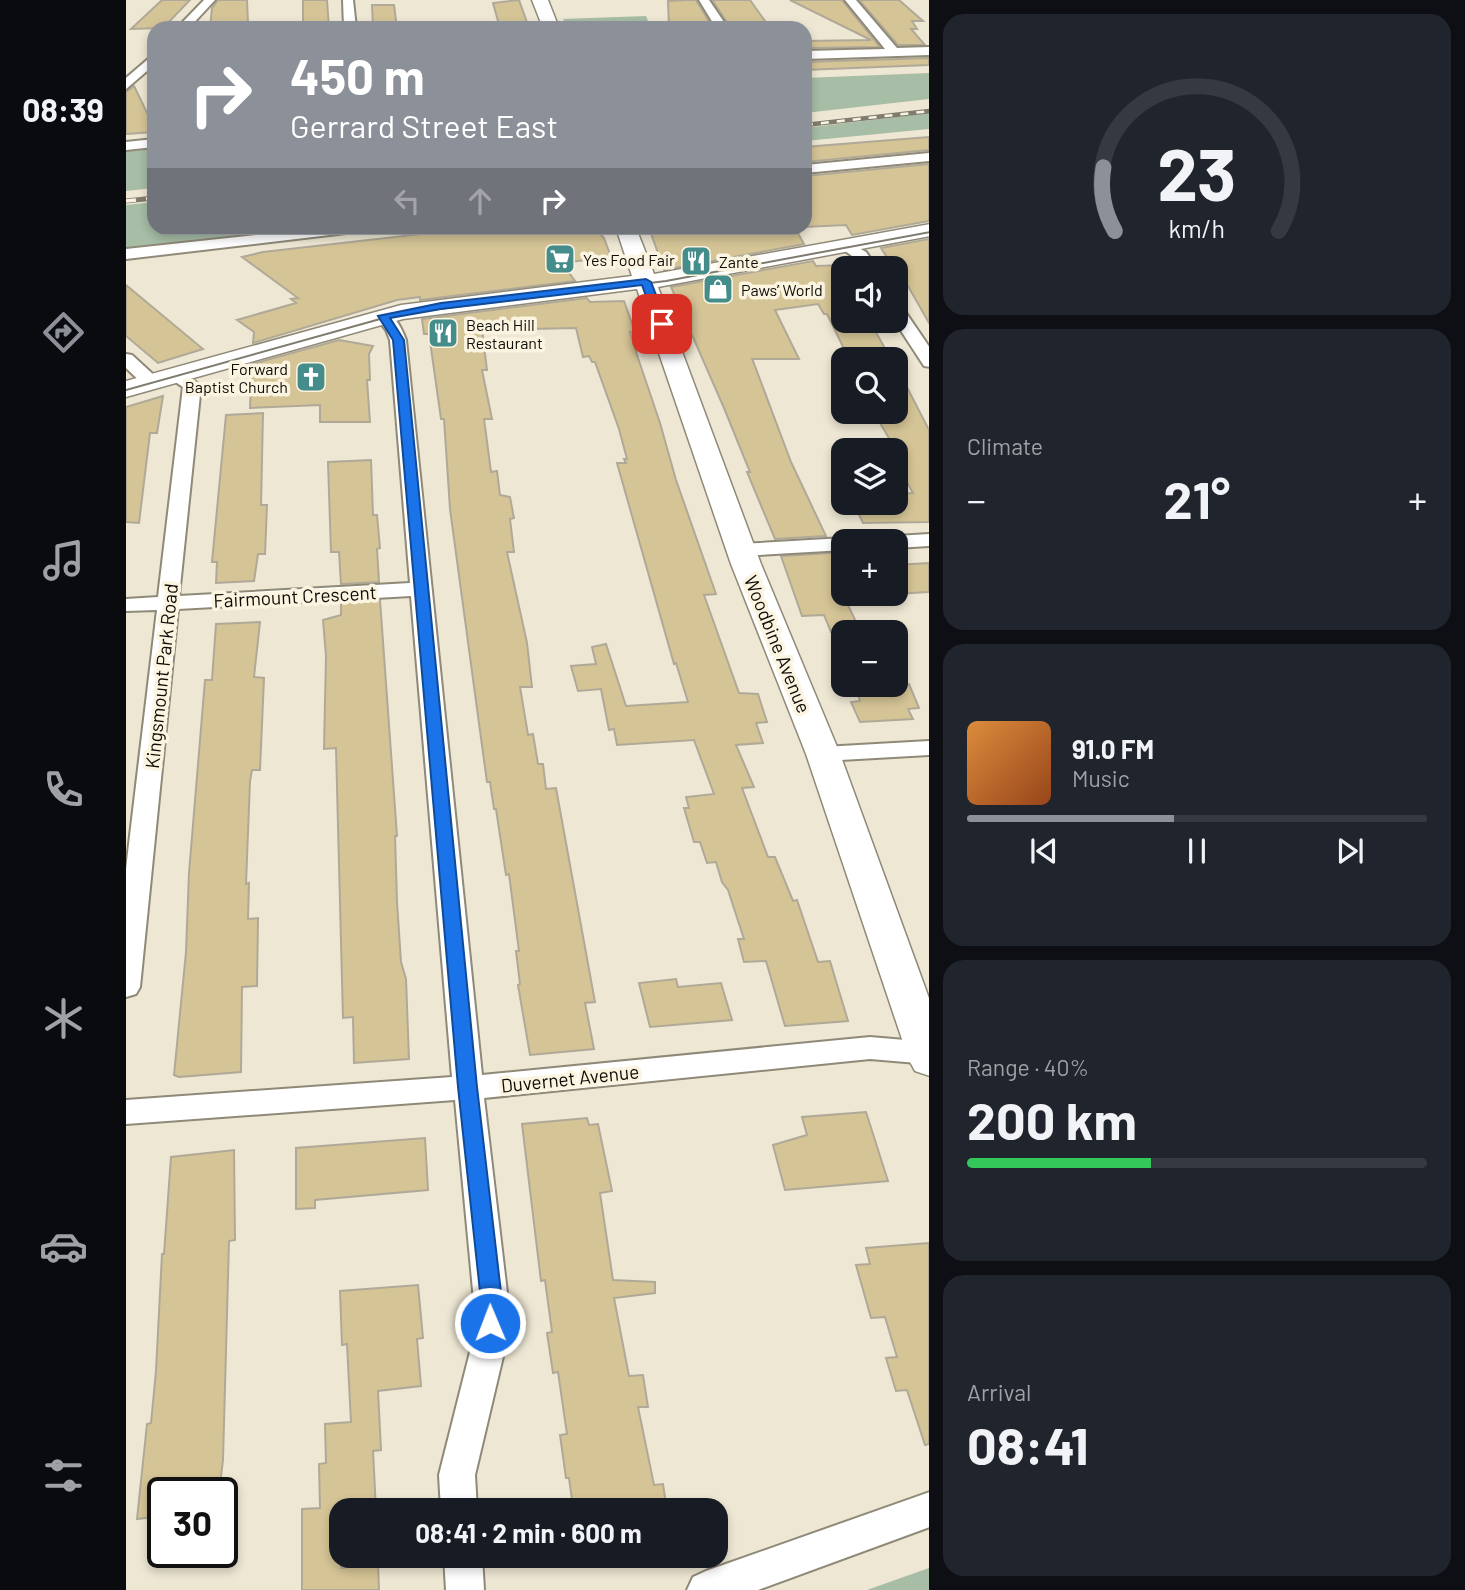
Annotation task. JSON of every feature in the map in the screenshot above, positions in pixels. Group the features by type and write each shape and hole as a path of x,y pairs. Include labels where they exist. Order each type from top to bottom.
{"main road":[{"path":"540,0 548,21"},
{"path":"126,389 383,316 431,307 646,282 929,230"},
{"name":"Woodbine Avenue","path":"629,235 741,550 823,754 928,1055"}],"street":[{"path":"190,21 210,0"},
{"path":"348,0 350,21"},
{"path":"704,0 718,21"},
{"path":"850,0 894,52"},
{"path":"812,55 929,51"},
{"path":"129,83 147,65"},
{"path":"129,83 147,80"},
{"path":"126,146 147,144"},
{"path":"812,168 929,157"},
{"path":"126,254 293,235"},
{"path":"846,246 862,256"},
{"path":"383,316 394,329 398,340 468,1087 491,1301 489,1345 457,1475 458,1498"},
{"path":"908,329 929,362"},
{"name":"Kingsmount Park Road","path":"126,359 162,378 192,385 126,987"},
{"path":"908,541 929,540"},
{"path":"741,550 831,545"},
{"name":"Fairmount Crescent","path":"126,605 421,589"},
{"path":"823,754 929,748"},
{"name":"Duvernet Avenue","path":"126,1112 468,1087 870,1048 928,1055"},
{"path":"706,1590 929,1509"},
{"path":"464,1568 465,1590"}],"green space":[{"path":"646,16 648,21 564,21 563,19"},
{"path":"929,73 929,99 812,112 812,78"},
{"path":"929,113 929,129 812,140 812,127"},
{"path":"147,147 147,189 126,191 126,149"},
{"path":"147,203 147,235 242,235 126,248 126,205"},
{"path":"929,1568 929,1590 867,1590"}],"building":[{"path":"162,0 190,0 170,21 147,21 147,28 131,29"},
{"path":"218,0 247,0 248,21 211,21 212,8"},
{"path":"303,0 327,0 328,21 303,21"},
{"path":"519,0 526,21 498,21 493,3"},
{"path":"696,0 709,21 669,21 668,1"},
{"path":"712,0 750,0 765,21 726,21"},
{"path":"790,0 842,0 880,47 812,48 812,41 871,40"},
{"path":"859,0 899,0 923,21 912,21 917,29 911,29 925,45 898,45"},
{"path":"372,5 394,5 396,21 373,21"},
{"path":"929,58 929,65 812,70 812,62"},
{"path":"134,86 147,113 147,132 126,134 126,92"},
{"path":"929,137 929,150 812,161 812,146"},
{"path":"929,164 929,221 852,235 846,225 812,227 812,175"},
{"path":"412,235 601,235 611,257 562,263 575,281 420,300 420,297 397,300 253,343 254,332 237,320 296,303 291,299 298,298 242,257 263,252"},
{"path":"652,235 799,235 804,244 664,270"},
{"path":"929,239 929,323 908,286 908,256 886,256 881,248"},
{"path":"813,261 816,266 831,265 831,322 818,304 775,310 799,359 752,359 791,462 826,536 775,539 724,408 671,287"},
{"path":"126,285 203,349 158,363 126,336"},
{"path":"587,298 590,302 624,301 635,332 630,332 676,480 716,594 704,595 739,693 758,694 767,722 756,723 763,743 736,745 754,787 742,788 768,857 775,857 793,901 797,900 818,962 830,961 848,1021 785,1026 766,961 744,962 738,939 744,939 728,890 722,882 716,862 707,863 700,842 694,842 684,808 689,808 686,797 714,794 694,740 617,745 614,729 609,730 601,689 578,691 571,666 596,664 592,647 606,644 626,706 688,702 676,663 674,664 617,463 626,463 624,459 627,459 619,429 595,362 592,362 589,356 583,357 576,328 482,330 487,370 482,370 492,419 484,419 491,472 497,471 500,495 510,497 514,518 510,519 514,552 507,552 527,643 532,687 520,687 528,735 533,734 538,764 543,764 546,789 556,788 595,1002 585,1003 594,1049 530,1055 518,985 516,951 519,951 509,874 506,875 496,809 490,782 487,782 450,509 444,419 441,419 429,334 424,334 422,319"},
{"path":"836,333 876,333 884,347 843,347"},
{"path":"339,340 373,346 369,354 370,380 367,380 370,422 320,422 320,405 250,408 252,364"},
{"path":"908,389 929,430 929,522 863,523 859,515 908,515 908,493 913,493 908,484 908,438 889,438 881,424 908,424"},
{"path":"163,396 157,433 150,433 139,523 126,522 126,407"},
{"path":"263,413 261,505 267,505 265,554 258,554 254,581 216,583 217,562 212,562 226,415"},
{"path":"371,460 373,515 377,515 380,548 377,549 379,582 341,584 339,552 331,552 328,462"},
{"path":"831,553 831,606 848,606 855,620 831,620 831,632 824,615 802,616 781,556"},
{"path":"929,563 929,592 908,593 908,564"},
{"path":"380,600 409,1059 354,1063 353,1017 343,1018 336,748 324,749 326,656 323,620 341,615 341,603"},
{"path":"260,622 254,677 264,678 260,770 252,770 250,781 246,884 249,883 248,919 258,918 257,986 242,987 241,1072 179,1077 174,1075 186,952 189,873 205,680 212,680 216,624"},
{"path":"909,684 919,708 908,709 913,719 860,722 851,702 860,701 859,697 908,697"},
{"path":"676,979 678,987 721,983 732,1020 650,1027 639,983"},
{"path":"866,1112 888,1181 785,1190 773,1145 807,1135 802,1117"},
{"path":"587,1118 589,1125 598,1124 612,1191 600,1193 613,1280 655,1282 655,1293 614,1298 629,1376 643,1375 648,1407 638,1407 654,1485 663,1484 665,1498 572,1498 560,1435 567,1434 558,1372 553,1373 547,1333 552,1332 545,1280 541,1281 522,1124"},
{"path":"425,1138 428,1190 315,1200 315,1208 296,1209 296,1148"},
{"path":"234,1150 235,1240 229,1241 223,1460 221,1477 147,1477 147,1518 137,1519 147,1424 151,1423 156,1371 162,1254 171,1157"},
{"path":"929,1243 929,1444 925,1445 907,1390 896,1391 886,1358 897,1357 885,1317 871,1318 856,1265 870,1264 866,1248"},
{"path":"418,1285 423,1338 417,1339 421,1386 378,1391 381,1450 373,1451 375,1498 329,1498 329,1568 378,1568 379,1590 302,1590 302,1509 320,1508 319,1464 326,1463 325,1424 351,1422 347,1344 342,1345 340,1291"}],"tram line":[{"path":"126,390 398,314 666,281 929,232"}],"railway":[{"path":"812,124 929,111"},
{"path":"126,201 147,199"}],"place":[{"name":"Yes Food Fair","path":"560,259"},
{"name":"Zante","path":"696,261"},
{"name":"Paws’ World","path":"718,289"},
{"name":"Beach Hill Restaurant","path":"443,333"},
{"name":"Forward Baptist Church","path":"311,377"}],"route":[{"path":"490,1323 491,1301 468,1087 398,340 394,329 383,316 441,306 646,282 662,324"}]}
